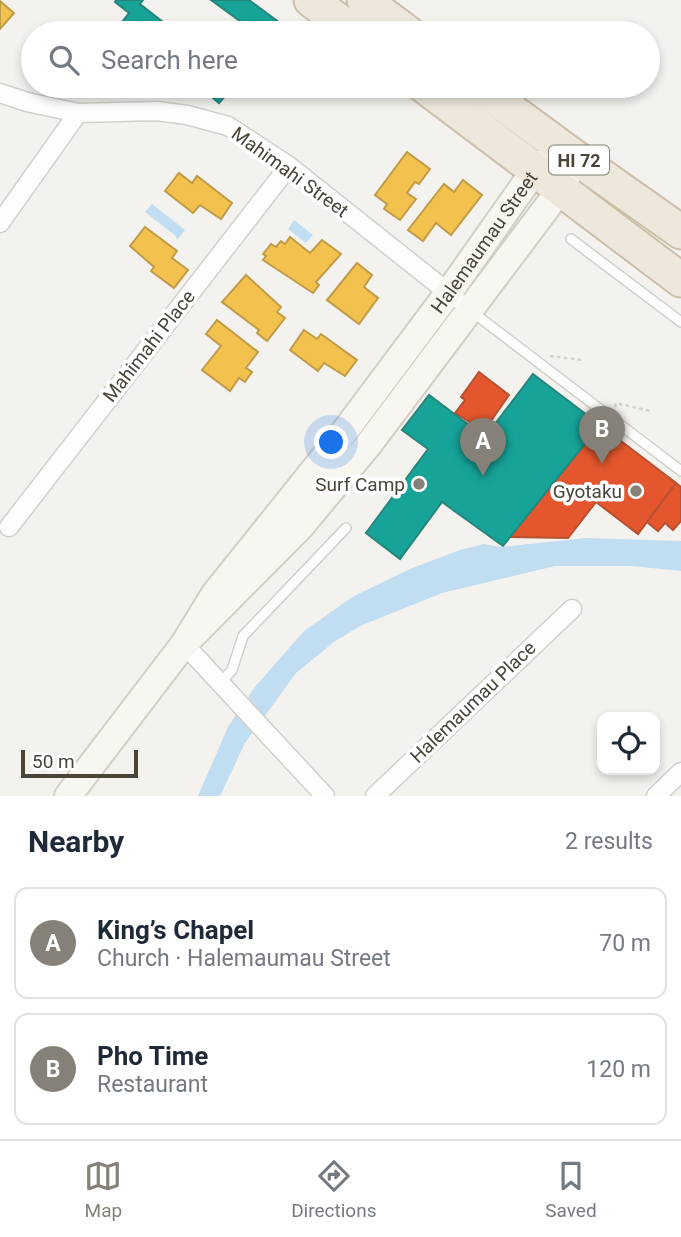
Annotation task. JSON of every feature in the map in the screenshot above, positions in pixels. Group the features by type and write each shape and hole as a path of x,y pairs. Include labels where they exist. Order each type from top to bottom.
{"highway":[{"path":"311,0 339,21"},
{"path":"364,0 392,21"},
{"name":"HI 72","path":"440,98 681,279"},
{"name":"HI 72","path":"494,98 681,232"}],"street":[{"name":"Mahimahi Street","path":"0,93 78,113 157,111 187,115 228,126 289,166 459,301"},
{"path":"0,222 78,113"},
{"name":"Halemaumau Street","path":"68,796 184,644 214,595 307,499 459,301 547,180 548,160 569,153"},
{"name":"Mahimahi Place","path":"9,527 289,166"},
{"name":"Halemaumau Place","path":"375,796 572,609"},
{"path":"184,644 325,796"},
{"path":"656,796 681,772"}],"lane":[{"path":"571,239 681,322"},
{"path":"459,301 481,321 681,471"},
{"path":"220,682 232,670 243,636 346,528"}],"water":[{"path":"152,204 185,230 177,240 176,236 145,212"},
{"path":"294,220 313,235 306,243 288,229"},
{"path":"586,538 681,541 681,571 632,566 555,566 442,593 360,626 334,642 296,673 245,743 220,796 198,796 228,727 255,687 304,631 354,596 410,569 484,544 501,547"}],"building: Homes":[{"path":"0,1 14,13 0,29"},
{"path":"407,152 430,169 419,184 415,182 407,193 416,199 400,220 384,209 387,204 375,195"},
{"path":"179,173 192,183 197,176 232,203 221,219 200,205 193,213 165,191"},
{"path":"463,180 482,195 451,235 436,223 423,241 408,230 444,184 454,192"},
{"path":"145,227 177,251 172,258 188,270 174,288 151,271 154,267 130,246"},
{"path":"290,237 310,253 322,240 341,254 316,282 319,285 313,293 263,260 266,256 263,254 271,244 276,247 281,241 285,244"},
{"path":"357,263 372,275 364,287 378,298 359,324 327,300"},
{"path":"246,275 281,307 277,312 285,318 267,341 257,333 259,330 222,302"},
{"path":"217,320 258,352 246,368 252,372 245,382 239,378 230,391 202,370 221,346 206,334"},
{"path":"304,330 317,339 321,334 357,360 345,376 324,363 318,371 290,350"}],"building: Shops":[{"path":"479,372 509,395 484,431 455,413 465,400 461,397"},
{"path":"600,425 676,483 638,534 596,502 568,538 510,537"},
{"path":"676,483 681,487 681,521 673,530 665,523 658,531 647,522"}],"building: Public":[{"path":"143,0 140,4 162,21 123,21 129,13 115,2"},
{"path":"211,0 249,0 277,21 240,21"},
{"path":"533,374 600,425 503,546 442,502 400,559 366,533 428,449 402,430 429,395 485,437"}],"place":[{"name":"Pho Time","path":"602,464"},
{"name":"King’s Chapel","path":"483,476"},
{"name":"Surf Camp","path":"419,484"},
{"name":"Gyotaku","path":"636,491"}]}
